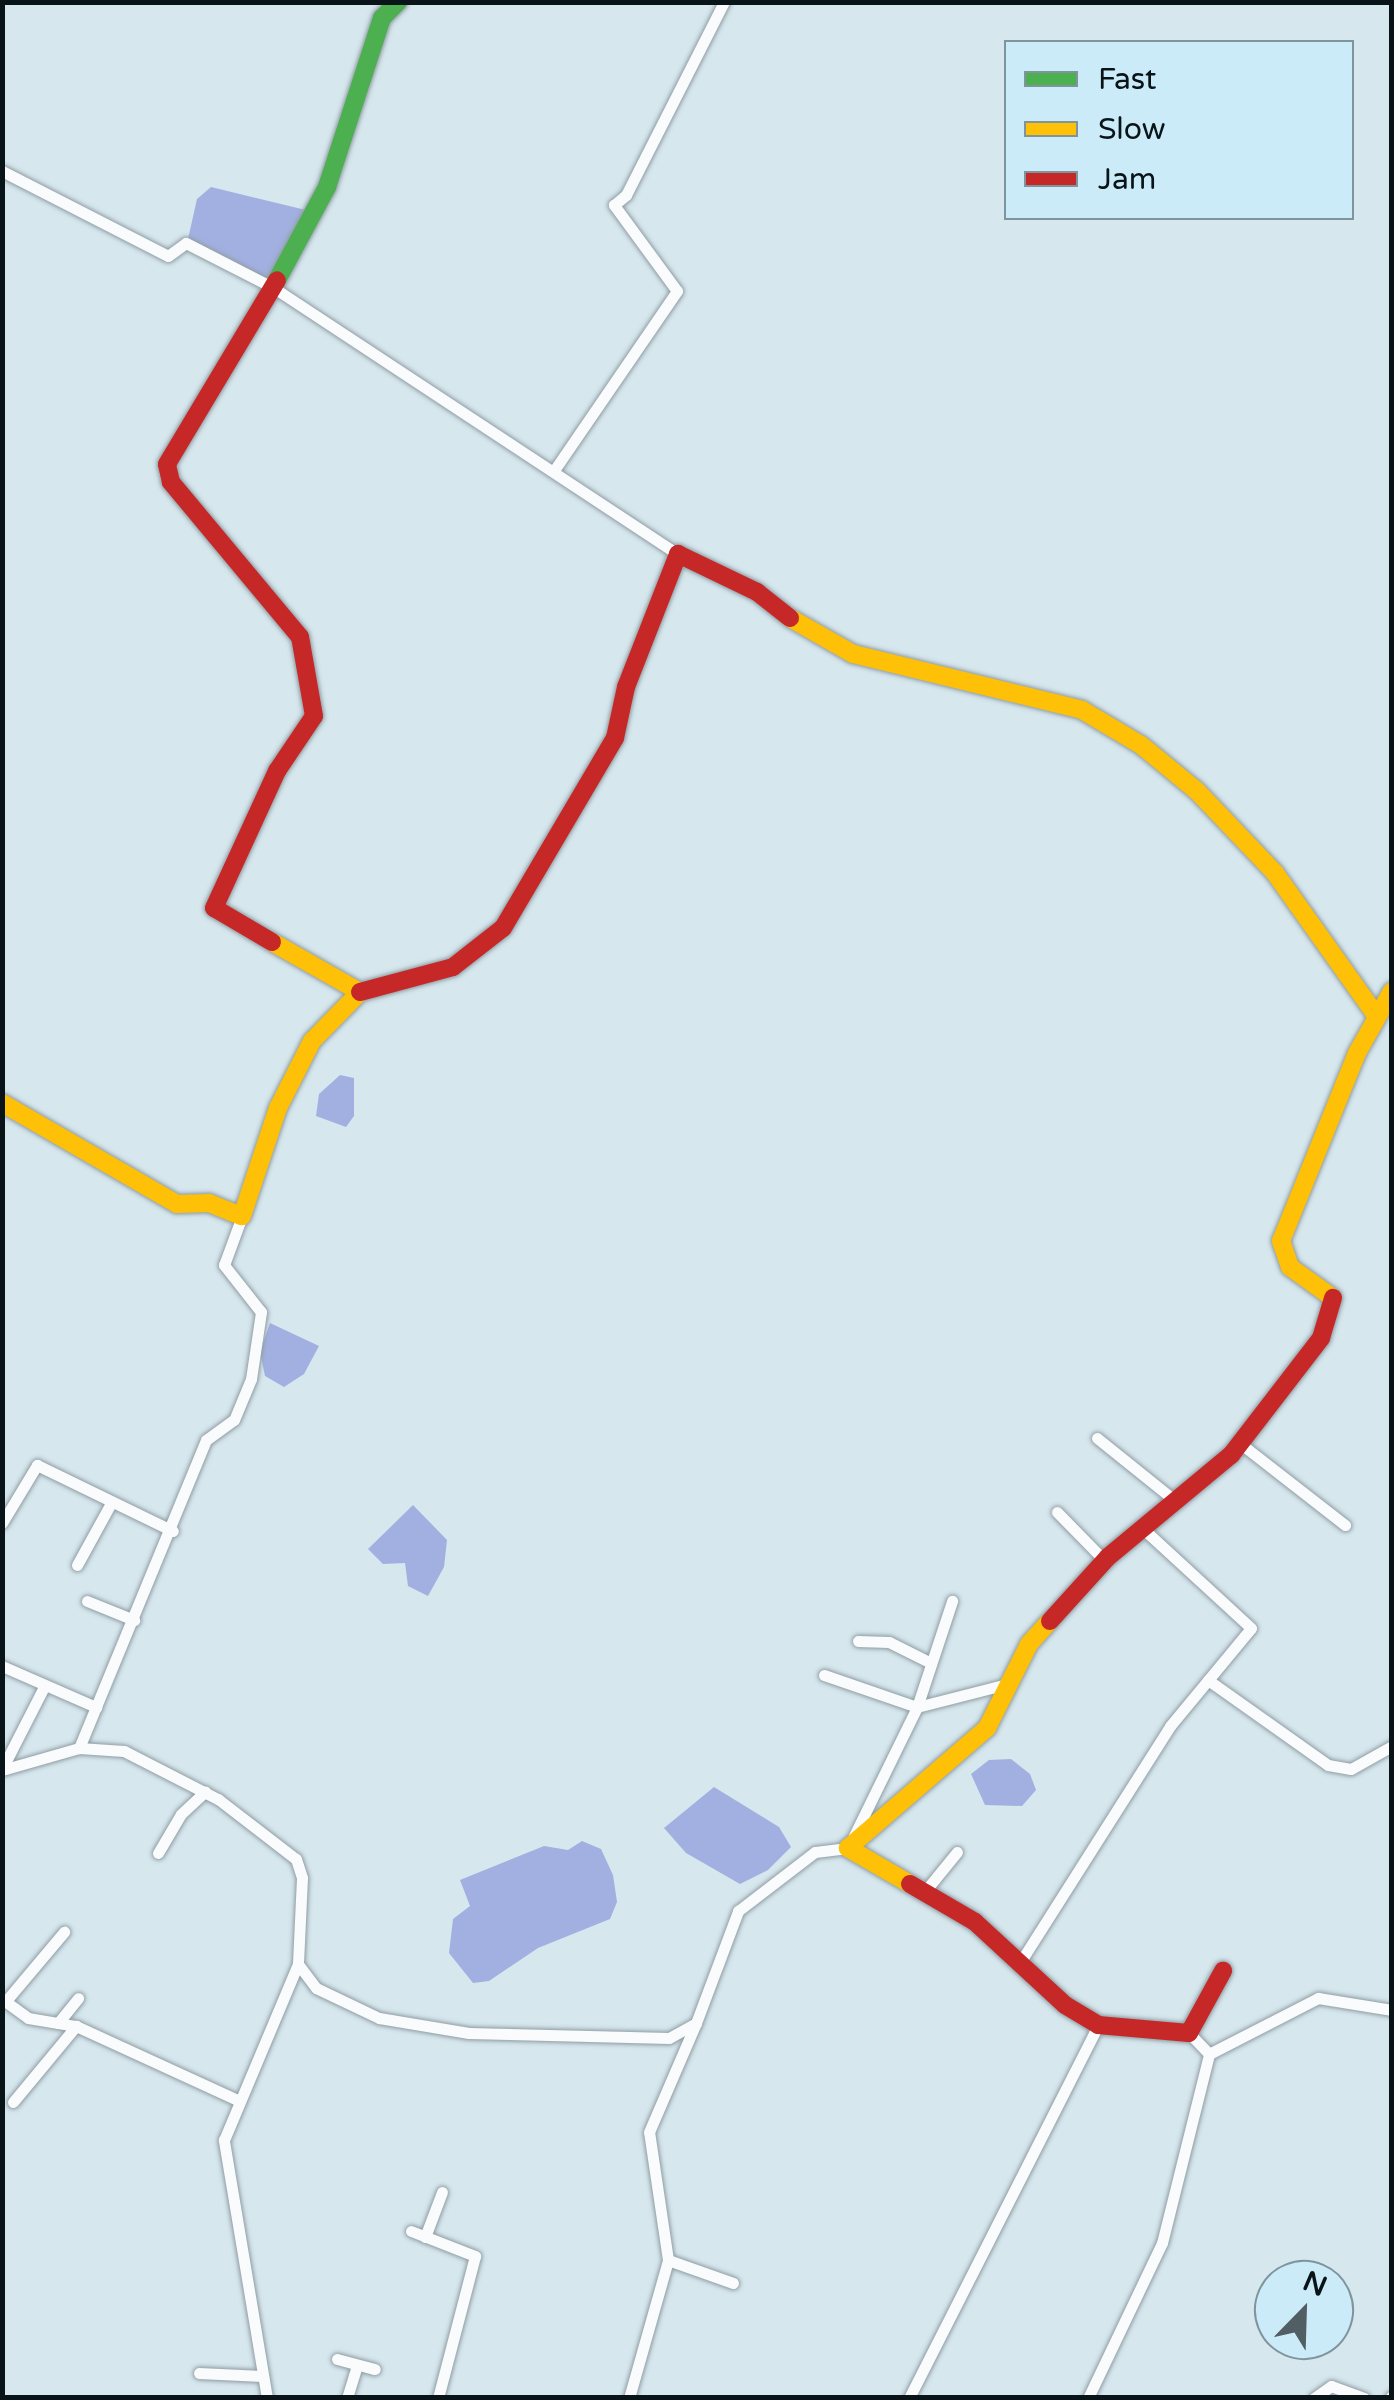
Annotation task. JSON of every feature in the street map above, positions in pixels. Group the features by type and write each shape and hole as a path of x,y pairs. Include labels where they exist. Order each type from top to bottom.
{"street":[{"path":"360,992 214,908 277,771 314,716 300,637 170,482 167,464 274,288 326,186 382,18 398,2"},
{"path":"554,468 677,291 614,205 626,195 724,2"},
{"path":"2,170 168,256 186,242 274,288 554,468 678,554 757,592 804,630 853,654 1082,710 1140,745 1197,791 1275,873 1376,1015"},
{"path":"78,1748 172,1531 206,1440 234,1420 251,1378 262,1312 224,1265 278,1108 312,1041 360,992 454,967 503,928 614,738 626,687 678,554"},
{"path":"629,2398 668,2260 649,2132 738,1911 815,1852 848,1848 968,1748 1012,1683 1028,1644 1142,1526 1240,1444 1321,1338 1334,1295 1290,1268 1282,1241 1376,1015 1392,991"},
{"path":"2,1104 177,1204 209,1203 242,1216"},
{"path":"1097,1438 1174,1500"},
{"path":"1240,1444 1346,1525"},
{"path":"2,1522 36,1465 172,1531"},
{"path":"77,1565 110,1506"},
{"path":"1058,1512 1105,1561"},
{"path":"1021,1961 1121,1798 1251,1628 1142,1526"},
{"path":"88,1601 134,1620"},
{"path":"848,1848 916,1707 952,1602"},
{"path":"858,1641 889,1642 929,1662"},
{"path":"2,1666 96,1707"},
{"path":"824,1675 916,1707 1012,1683"},
{"path":"1208,1680 1328,1766 1351,1769 1392,1746"},
{"path":"2,1769 45,1685"},
{"path":"2,1769 78,1748 124,1752 205,1792 296,1858 303,1915 298,1964 224,2140 267,2398"},
{"path":"158,1854 181,1814 205,1792"},
{"path":"848,1848 926,1890 1021,1961 1065,2006 1098,2024 1188,2033 1209,2054"},
{"path":"926,1890 957,1852"},
{"path":"64,1932 4,2001 28,2018 76,2026 240,2101"},
{"path":"298,1964 316,1988 349,2006 423,2028 669,2038 696,2023"},
{"path":"1188,2033 1223,1971"},
{"path":"58,2023 78,1998"},
{"path":"1088,2398 1162,2244 1209,2054 1318,1998 1392,2010"},
{"path":"909,2398 1098,2024"},
{"path":"13,2102 76,2026"},
{"path":"425,2237 442,2192"},
{"path":"410,2231 475,2256 438,2398"},
{"path":"668,2260 733,2284"},
{"path":"337,2360 375,2370"},
{"path":"347,2398 357,2365"},
{"path":"199,2373 262,2376"},
{"path":"1314,2398 1331,2386 1364,2398"}],"water":[{"path":"211,187 310,211 269,281 188,239 197,199"},
{"path":"340,1075 354,1078 354,1116 346,1127 316,1116 319,1094"},
{"path":"270,1323 319,1346 304,1374 284,1387 265,1376 260,1352"},
{"path":"413,1505 447,1540 444,1567 428,1596 408,1586 405,1563 383,1564 368,1549"},
{"path":"1011,1759 1030,1774 1036,1790 1022,1806 985,1805 971,1774 989,1760"},
{"path":"714,1787 779,1827 791,1847 768,1870 740,1884 686,1853 664,1828"},
{"path":"582,1841 601,1849 613,1875 617,1902 610,1919 538,1948 489,1981 473,1983 449,1953 453,1919 470,1906 460,1880 544,1846 568,1850"}],"traffic: fast":[{"path":"277,280 327,187 382,18 398,2"}],"traffic: slow":[{"path":"790,618 853,654 1082,710 1141,745 1197,791 1275,873 1376,1015"},
{"path":"2,1103 177,1204 209,1203 242,1216 278,1108 312,1041 360,992 272,942"},
{"path":"1333,1298 1290,1267 1281,1241 1357,1053 1392,991"},
{"path":"910,1884 848,1848 987,1728 1029,1644 1050,1621"}],"traffic: jam":[{"path":"272,942 214,908 277,771 314,716 300,637 171,482 167,464 277,280"},
{"path":"360,992 453,967 503,928 615,738 626,687 678,554 757,592 790,618"},
{"path":"1050,1621 1108,1557 1231,1455 1321,1338 1333,1298"},
{"path":"910,1884 975,1922 1065,2005 1098,2025 1189,2033 1223,1971"}]}
